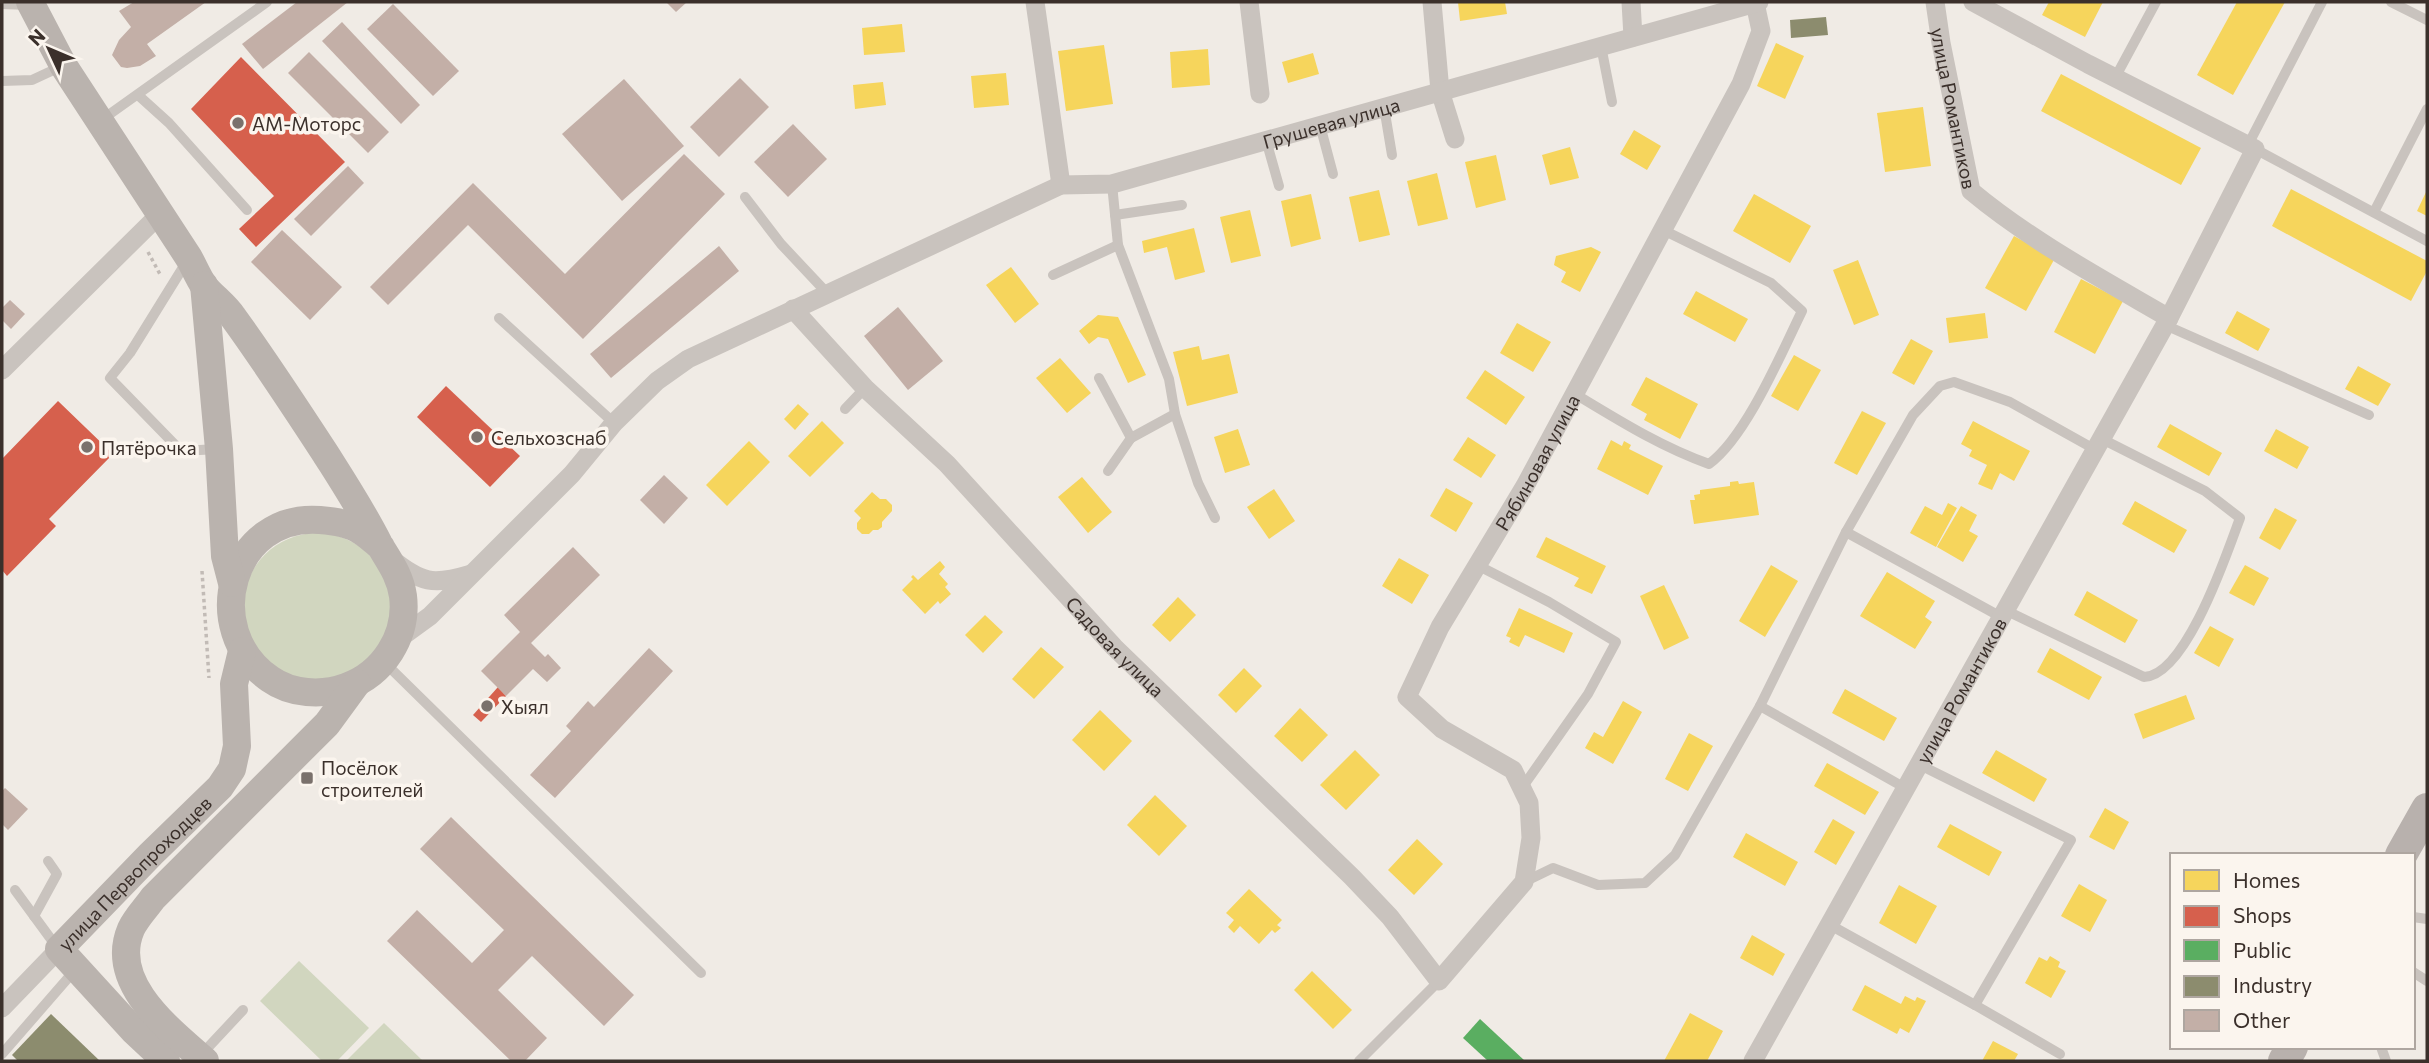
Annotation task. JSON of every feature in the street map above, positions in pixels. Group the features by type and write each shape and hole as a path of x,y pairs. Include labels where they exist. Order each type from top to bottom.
{"main road":[{"path":"2402,853 2427,809"}],"street":[{"path":"1035,2 1061,185"},
{"path":"1249,2 1260,94"},
{"path":"1432,2 1440,91 1455,139"},
{"path":"1631,2 1633,37"},
{"name":"Грушевая улица","path":"1266,140 1757,2"},
{"name":"Рябиновая улица","path":"1524,883 1531,838 1529,803 1513,769 1442,729 1408,697 1440,626 1525,486 1741,84 1761,31 1757,2"},
{"name":"улица Романтиков","path":"1935,2 1971,191 2075,264 2167,321"},
{"path":"1973,2 2251,147"},
{"name":"улица Первопроходцев","path":"33,3 64,65 204,285 231,313 362,512 399,577 403,598 402,619 390,651 357,683 327,724 153,898 132,927 125,947 125,963 132,982 145,1004 202,1059"},
{"path":"390,651 430,616 572,474 614,423 657,381 688,359 1061,185 1112,184 1266,140"},
{"name":"улица Романтиков","path":"1754,1061 2167,321 2251,147"},
{"path":"2,370 160,214"},
{"name":"улица Первопроходцев","path":"204,285 219,449 225,556 232,583"},
{"name":"Садовая улица","path":"793,309 865,388 947,464 1114,647 1352,877 1390,917 1439,981"},
{"name":"улица Первопроходцев","path":"357,683 337,691 315,693 293,690 273,681 255,668 242,651 232,629 229,606 232,583 243,559 261,539 284,525 310,519 336,521 361,531 385,552"},
{"path":"385,552 410,574 426,581 448,581 475,572"},
{"name":"улица Первопроходцев","path":"166,1061 134,1031 68,959 151,854 220,788 232,769 237,746 234,684 242,651"},
{"path":"1439,981 1524,883"},
{"path":"2,1008 68,959"}],"lane":[{"path":"100,121 267,2"},
{"path":"2115,78 2156,2"},
{"name":"улица Романтиков","path":"2251,147 2322,2"},
{"path":"2391,2 2427,20"},
{"path":"2,4 33,3"},
{"path":"1601,46 1612,102"},
{"path":"2,81 32,80 64,65"},
{"path":"138,94 169,123 247,210"},
{"path":"1384,107 1392,155"},
{"path":"2374,212 2427,109"},
{"path":"1320,124 1333,174"},
{"name":"Грушевая улица","path":"1266,140 1279,186"},
{"path":"2251,147 2427,242"},
{"path":"1112,184 1118,245 1169,379 1175,414 1198,483 1215,518"},
{"path":"745,197 781,244 827,293"},
{"path":"1115,215 1182,205"},
{"path":"1575,394 1635,430 1686,456 1709,464 1731,444 1758,397 1802,311 1772,283 1663,230"},
{"path":"1053,275 1118,245"},
{"path":"189,258 130,354 110,379 181,451 219,449"},
{"path":"499,318 614,423"},
{"path":"2167,321 2369,415"},
{"path":"1098,378 1131,438"},
{"path":"1524,883 1553,868 1598,885 1645,883 1675,855 1760,706 1846,532 1913,415 1940,386 1954,382 2010,402 2099,445 2205,491 2240,518 2202,612 2171,660 2159,673 2144,677 2005,615 1846,532"},
{"path":"845,409 865,388"},
{"path":"1108,471 1131,438 1175,414"},
{"path":"1477,565 1549,602 1616,642 1588,694 1521,788"},
{"path":"390,651 701,973"},
{"path":"1760,706 1907,789"},
{"path":"1920,765 2071,841 1975,1005"},
{"path":"34,916 57,874 48,861"},
{"path":"2,1054 68,959 15,890"},
{"path":"1830,925 2060,1054"},
{"path":"1359,1061 1439,981"},
{"path":"202,1059 243,1010"}],"path":[{"path":"139,234 169,291"},
{"path":"201,559 210,687"}],"green space":[{"path":"317,533 345,538 370,554 386,579 391,607 386,635 370,660 345,676 317,681 289,676 264,660 248,635 243,607 248,579 264,554 289,538"},
{"path":"299,961 369,1028 337,1061 322,1061 260,1001"},
{"path":"384,1023 423,1061 346,1061"}],"building: Homes":[{"path":"1458,2 1505,2 1507,14 1460,21"},
{"path":"2049,2 2103,2 2085,37 2042,15"},
{"path":"2237,2 2285,2 2233,95 2197,75"},
{"path":"902,24 905,52 864,55 862,28"},
{"path":"1776,43 1804,56 1785,99 1757,86"},
{"path":"1104,45 1113,104 1066,111 1058,51"},
{"path":"1208,49 1210,85 1172,88 1170,52"},
{"path":"1313,53 1319,74 1288,83 1282,62"},
{"path":"1006,73 1009,105 974,108 971,76"},
{"path":"2061,74 2201,148 2181,185 2041,111"},
{"path":"883,82 886,105 855,109 853,85"},
{"path":"1923,107 1931,166 1885,172 1877,113"},
{"path":"1634,130 1661,146 1647,170 1620,154"},
{"path":"1570,147 1579,178 1550,185 1542,155"},
{"path":"1496,155 1506,200 1476,208 1465,162"},
{"path":"1437,173 1448,219 1418,226 1407,181"},
{"path":"2291,189 2427,261 2427,271 2411,301 2272,226"},
{"path":"1379,190 1390,235 1359,242 1349,197"},
{"path":"2427,190 2427,216 2417,211"},
{"path":"1311,194 1321,239 1291,247 1281,201"},
{"path":"1754,194 1811,226 1790,263 1733,231"},
{"path":"1250,210 1261,256 1231,263 1220,217"},
{"path":"1194,228 1205,272 1175,280 1167,247 1144,253 1142,241"},
{"path":"2014,236 2055,258 2026,311 1985,288"},
{"path":"1591,247 1601,252 1580,292 1561,282 1566,272 1554,265 1556,256"},
{"path":"1858,260 1879,315 1854,325 1833,270"},
{"path":"1011,267 1039,304 1015,323 986,285"},
{"path":"2081,279 2123,301 2095,354 2054,332"},
{"path":"1696,291 1748,319 1735,342 1683,314"},
{"path":"2237,311 2270,329 2258,351 2225,333"},
{"path":"1985,313 1988,338 1949,343 1946,318"},
{"path":"1098,315 1118,317 1146,375 1128,383 1108,339 1098,337 1089,344 1079,331"},
{"path":"1517,323 1551,342 1533,372 1500,353"},
{"path":"1911,339 1933,351 1914,385 1892,373"},
{"path":"1199,346 1202,360 1229,354 1238,393 1187,406 1173,352"},
{"path":"1794,355 1821,370 1798,411 1771,396"},
{"path":"1060,358 1091,393 1067,413 1036,378"},
{"path":"2358,366 2391,384 2378,406 2345,389"},
{"path":"1485,370 1525,397 1506,425 1466,398"},
{"path":"1646,377 1698,404 1680,439 1644,420 1647,414 1631,405"},
{"path":"798,404 809,414 795,430 784,419"},
{"path":"1862,411 1886,423 1857,475 1834,463"},
{"path":"822,421 844,443 810,477 788,456"},
{"path":"1973,421 2030,451 2014,481 2000,473 1992,490 1978,484 1987,465 1969,456 1972,450 1961,444"},
{"path":"2170,424 2222,453 2209,476 2157,447"},
{"path":"1238,429 1250,465 1225,473 1214,437"},
{"path":"2276,429 2309,447 2297,469 2264,451"},
{"path":"1468,437 1496,455 1481,478 1453,460"},
{"path":"1611,440 1622,446 1624,441 1631,445 1629,449 1663,466 1648,495 1597,469"},
{"path":"749,441 770,462 727,506 706,485"},
{"path":"1082,477 1112,512 1088,533 1058,497"},
{"path":"1738,481 1739,484 1754,482 1759,515 1694,524 1690,500 1695,500 1694,495 1700,494 1700,490 1730,486 1730,482"},
{"path":"1446,488 1473,503 1456,532 1430,516"},
{"path":"1274,489 1295,521 1269,539 1247,507"},
{"path":"872,492 880,499 886,499 892,505 892,511 882,522 882,527 869,534 862,534 857,529 861,518 854,511"},
{"path":"2135,501 2187,530 2174,553 2122,524"},
{"path":"1948,503 1957,508 1936,547 1910,533 1925,506 1942,515"},
{"path":"1961,506 1977,515 1969,531 1978,536 1963,562 1937,547"},
{"path":"2275,508 2297,520 2280,550 2259,538"},
{"path":"1546,537 1606,566 1592,594 1574,586 1579,578 1536,557"},
{"path":"1399,558 1429,575 1412,604 1382,586"},
{"path":"940,561 945,567 939,574 948,584 945,587 951,594 940,604 938,601 925,614 902,590 913,579 913,575 918,580"},
{"path":"1771,565 1798,581 1765,637 1739,621"},
{"path":"2245,565 2269,578 2254,606 2229,593"},
{"path":"1887,572 1935,601 1925,617 1932,622 1915,649 1860,616"},
{"path":"1664,585 1689,638 1664,650 1640,596"},
{"path":"2087,591 2138,620 2125,643 2074,615"},
{"path":"1178,597 1196,615 1170,642 1152,625"},
{"path":"1519,608 1573,633 1564,653 1525,635 1519,647 1509,642 1511,638 1506,636"},
{"path":"985,615 1003,632 983,653 965,635"},
{"path":"2210,626 2234,639 2219,667 2194,653"},
{"path":"1041,647 1064,667 1034,699 1012,679"},
{"path":"2050,648 2102,677 2089,700 2037,672"},
{"path":"1244,668 1262,686 1236,713 1218,695"},
{"path":"1845,689 1897,718 1884,741 1832,713"},
{"path":"2186,695 2195,719 2143,739 2134,714"},
{"path":"1623,701 1642,712 1613,764 1585,748 1594,732 1603,737"},
{"path":"1300,708 1328,735 1302,762 1274,736"},
{"path":"1100,710 1132,741 1104,771 1072,740"},
{"path":"1689,733 1713,746 1688,791 1665,779"},
{"path":"1355,750 1380,775 1346,810 1320,785"},
{"path":"1996,750 2047,779 2034,802 1982,773"},
{"path":"1827,763 1879,792 1865,815 1814,786"},
{"path":"1155,795 1187,826 1159,856 1127,825"},
{"path":"2105,808 2129,822 2114,850 2089,837"},
{"path":"1833,819 1855,832 1836,865 1814,852"},
{"path":"1950,824 2002,852 1989,876 1937,847"},
{"path":"1746,833 1798,862 1785,886 1733,857"},
{"path":"1417,839 1443,864 1414,895 1388,870"},
{"path":"2079,884 2107,900 2090,932 2061,916"},
{"path":"1899,885 1937,906 1916,944 1879,923"},
{"path":"1249,889 1282,920 1277,925 1281,928 1275,933 1272,930 1259,944 1240,926 1234,933 1228,927 1234,920 1226,913"},
{"path":"1752,935 1785,954 1773,976 1740,958"},
{"path":"2050,956 2060,962 2058,967 2066,971 2051,998 2025,983 2039,957 2047,961"},
{"path":"1312,971 1352,1010 1333,1029 1294,990"},
{"path":"1865,985 1901,1004 1905,996 1915,1001 1917,997 1926,1001 1909,1033 1900,1028 1897,1034 1852,1010"},
{"path":"1690,1013 1723,1031 1707,1061 1664,1061"},
{"path":"1993,1041 2018,1054 2014,1061 1982,1061"}],"building: Shops":[{"path":"241,57 345,162 256,247 239,229 274,196 191,109"},
{"path":"446,386 520,456 490,487 417,417"},
{"path":"58,401 113,454 49,519 56,526 7,576 2,570 2,459"},
{"path":"498,687 506,696 481,722 473,715"}],"building: Public":[{"path":"1480,1019 1525,1061 1488,1061 1463,1038"}],"building: Industry":[{"path":"1826,17 1828,35 1791,38 1790,20"},
{"path":"51,1014 100,1061 18,1061 12,1055"}],"building: Other":[{"path":"134,2 206,2 147,44 156,56 140,66 127,68 121,67 112,55 119,40 131,27 119,11"},
{"path":"297,2 348,2 263,69 242,44"},
{"path":"666,2 687,2 676,12"},
{"path":"393,4 459,71 433,96 367,29"},
{"path":"342,22 420,105 401,124 322,41"},
{"path":"309,52 389,132 368,153 288,73"},
{"path":"740,78 769,107 719,157 690,127"},
{"path":"624,79 684,146 622,201 562,134"},
{"path":"793,124 827,159 788,197 754,162"},
{"path":"684,154 725,194 583,339 468,225 388,305 370,287 473,183 565,274"},
{"path":"348,166 364,183 311,236 294,219"},
{"path":"282,230 342,287 310,320 251,262"},
{"path":"719,246 739,271 611,378 590,354"},
{"path":"10,300 25,314 11,329 2,320 2,308"},
{"path":"898,307 943,361 908,390 864,336"},
{"path":"664,475 688,498 664,524 640,500"},
{"path":"573,547 600,575 531,643 545,657 548,654 561,668 547,682 533,669 506,696 481,671 520,632 504,615"},
{"path":"649,648 673,671 555,798 530,775 571,731 566,726 588,701 594,707"},
{"path":"5,788 28,809 8,830 2,824 2,791"},
{"path":"451,817 634,995 604,1026 532,956 498,990 547,1038 525,1061 511,1061 387,941 417,910 472,963 504,930 420,849"}],"place":[{"name":"АМ-Моторс","path":"238,123"},
{"name":"Сельхозснаб","path":"477,437"},
{"name":"Пятёрочка","path":"87,447"},
{"name":"Хыял","path":"487,706"},
{"name":"Посёлок строителей","path":"307,778"}]}
